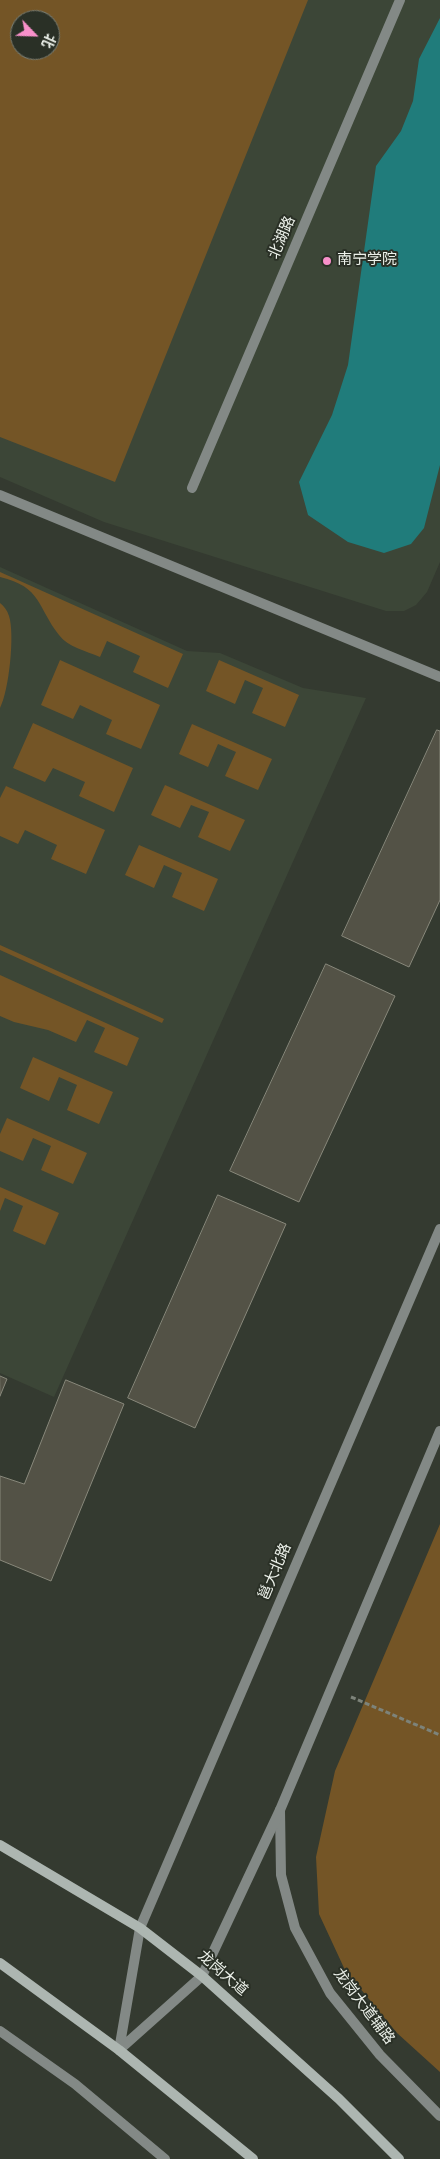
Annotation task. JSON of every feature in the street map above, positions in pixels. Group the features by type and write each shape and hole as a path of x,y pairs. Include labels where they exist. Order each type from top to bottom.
{"main road":[{"name":"龙岗大道","path":"0,1845 140,1928 202,1976 339,2099 399,2159"},
{"path":"0,1963 119,2050 253,2159"}],"street":[{"name":"北湖路","path":"192,488 400,0"},
{"path":"0,494 440,677"},
{"name":"邕大北路","path":"119,2050 140,1928 440,1229"},
{"path":"119,2050 202,1976 280,1810 440,1430"},
{"name":"龙岗大道辅路","path":"280,1810 281,1875 295,1928 330,1992 380,2055 440,2116"},
{"path":"0,2030 75,2084 165,2159"}],"path":[{"path":"332,1689 440,1735"}],"shaded area":[{"path":"0,0 440,0 440,562 427,592 416,605 404,611 386,611 104,522 0,477"},
{"path":"0,0 308,0 115,482 0,437"},
{"path":"0,567 187,651 220,653 303,688 366,698 54,1397 0,1373"},
{"path":"0,572 183,654 168,688 133,672 140,656 107,641 100,657 67,643 59,635 31,592 14,581 0,577"},
{"path":"0,603 5,608 11,624 11,649 6,689 0,708"},
{"path":"60,660 160,705 141,749 106,734 112,720 80,705 73,719 41,705"},
{"path":"219,660 299,695 285,727 252,713 263,688 245,680 235,704 206,691"},
{"path":"33,723 133,768 114,812 79,796 85,782 53,768 45,782 13,768"},
{"path":"192,724 272,759 258,790 225,776 236,752 218,744 208,767 179,754"},
{"path":"165,785 245,820 230,851 198,837 209,812 191,805 180,828 151,815"},
{"path":"6,786 105,830 86,874 51,859 57,845 25,830 18,844 0,836 0,798"},
{"path":"139,845 218,879 204,911 172,897 182,873 164,865 154,888 125,875"},
{"path":"0,945 164,1019 162,1023 0,950"},
{"path":"0,975 139,1038 127,1066 94,1052 105,1028 87,1020 76,1042 48,1030 14,1022 0,1016"},
{"path":"33,1057 113,1092 99,1124 67,1110 77,1085 59,1077 49,1101 20,1088"},
{"path":"7,1118 87,1153 73,1184 41,1170 51,1146 33,1138 23,1161 0,1151 0,1134"},
{"path":"0,1187 59,1213 45,1245 13,1231 23,1206 5,1198 0,1211"},
{"path":"440,1524 440,2072 397,2033 345,1970 319,1914 316,1857 335,1771"}],"water":[{"path":"440,18 440,465 424,528 411,544 384,553 348,542 308,515 299,482 332,415 348,365 376,166 401,131 413,101 419,59"}],"building":[{"path":"437,730 440,731 440,900 409,967 342,936"},
{"path":"326,964 395,996 299,1202 230,1171"},
{"path":"218,1195 286,1224 195,1428 128,1398"},
{"path":"0,1376 7,1379 0,1396"},
{"path":"66,1380 124,1404 51,1581 0,1560 0,1476 24,1484"}],"place":[{"name":"南宁学院","path":"327,261"}]}
